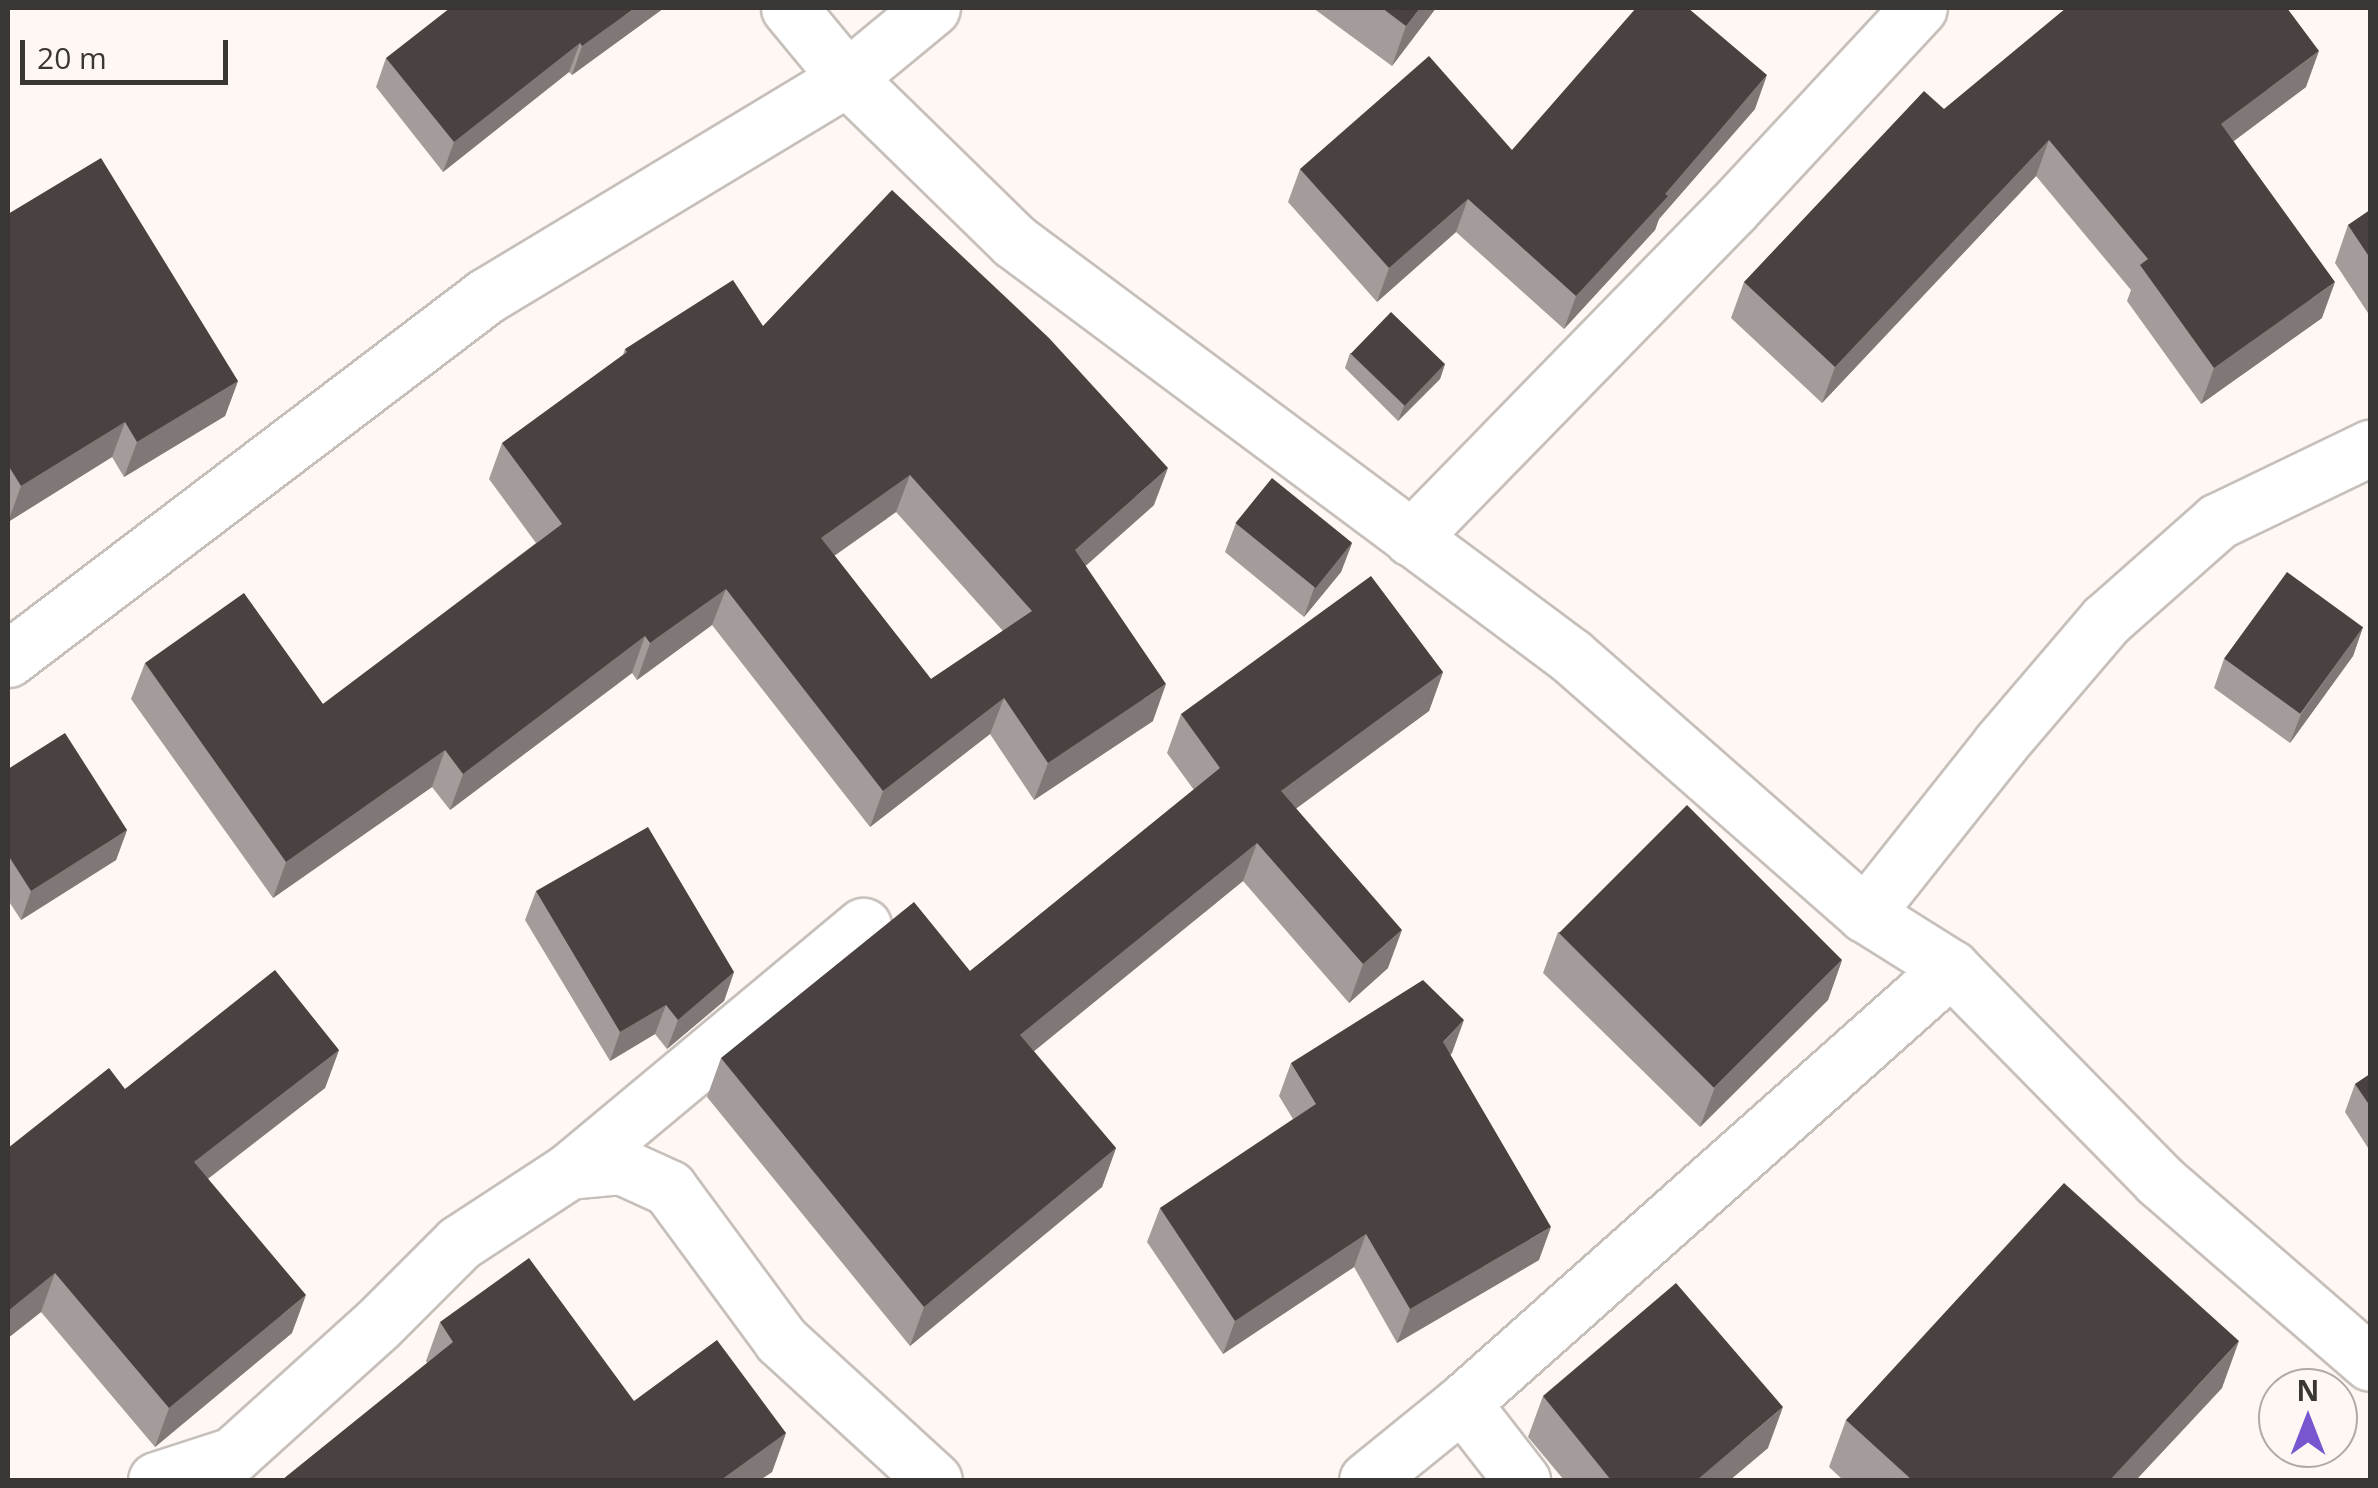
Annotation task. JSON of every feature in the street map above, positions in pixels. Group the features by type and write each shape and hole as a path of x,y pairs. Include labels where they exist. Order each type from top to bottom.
{"street":[{"path":"789,8 847,78 1014,241 1571,656 1866,914 1951,968 2159,1180 2370,1363"},
{"path":"10,652 486,296 847,78 932,8"},
{"path":"1411,538 1733,208 1919,8"},
{"path":"1866,914 2000,744 2106,620 2218,521 2370,448"},
{"path":"156,1480 233,1455 378,1324 459,1243 568,1171 863,926"},
{"path":"1367,1480 1462,1403 1951,968"},
{"path":"568,1171 621,1166 669,1188 781,1340 934,1480"},
{"path":"1462,1403 1522,1480"}],"building":[{"path":"450,8 635,8 582,46 580,43 454,142 386,58"},
{"path":"1382,8 1420,8 1406,26"},
{"path":"1636,8 1688,8 1767,75 1665,194 1668,196 1576,296 1468,199 1389,268 1300,169 1429,56 1512,150"},
{"path":"2066,8 2287,8 2319,51 2221,124 2335,282 2214,368 2140,265 2148,259 2049,140 1835,367 1744,282 1924,91 1944,109"},
{"path":"101,158 238,381 137,442 125,422 21,486 8,465 8,214"},
{"path":"892,190 1049,338 1168,468 1075,550 1166,684 1048,763 1004,698 883,791 726,589 650,643 645,636 463,774 445,750 286,862 145,663 244,593 323,704 562,524 502,443 627,352 625,349 733,280 763,326","holes":["910,475 1032,611 931,679 821,538"]},
{"path":"2370,210 2370,258 2348,225"},
{"path":"1391,312 1445,364 1405,406 1351,354"},
{"path":"1272,478 1352,543 1316,588 1235,523"},
{"path":"2287,572 2363,627 2300,714 2224,659"},
{"path":"1371,576 1443,672 1281,791 1402,930 1363,964 1257,843 1020,1035 1116,1148 924,1307 721,1058 914,902 970,971 1220,768 1181,714"},
{"path":"65,733 127,830 31,891 8,855 8,769"},
{"path":"1687,805 1842,960 1714,1088 1559,933"},
{"path":"648,827 734,972 678,1020 666,1005 620,1032 536,891"},
{"path":"275,970 339,1050 194,1162 306,1295 169,1408 55,1273 8,1311 8,1148 109,1068 125,1089"},
{"path":"1423,980 1464,1020 1443,1042 1551,1227 1410,1309 1366,1234 1235,1321 1160,1208 1316,1104 1291,1063"},
{"path":"2370,1074 2370,1106 2355,1084"},
{"path":"2064,1183 2239,1341 2110,1480 1912,1480 1846,1420"},
{"path":"529,1258 634,1401 717,1340 786,1433 721,1480 282,1480 453,1342 440,1322"},
{"path":"1676,1283 1783,1407 1697,1480 1611,1480 1543,1396"}]}
